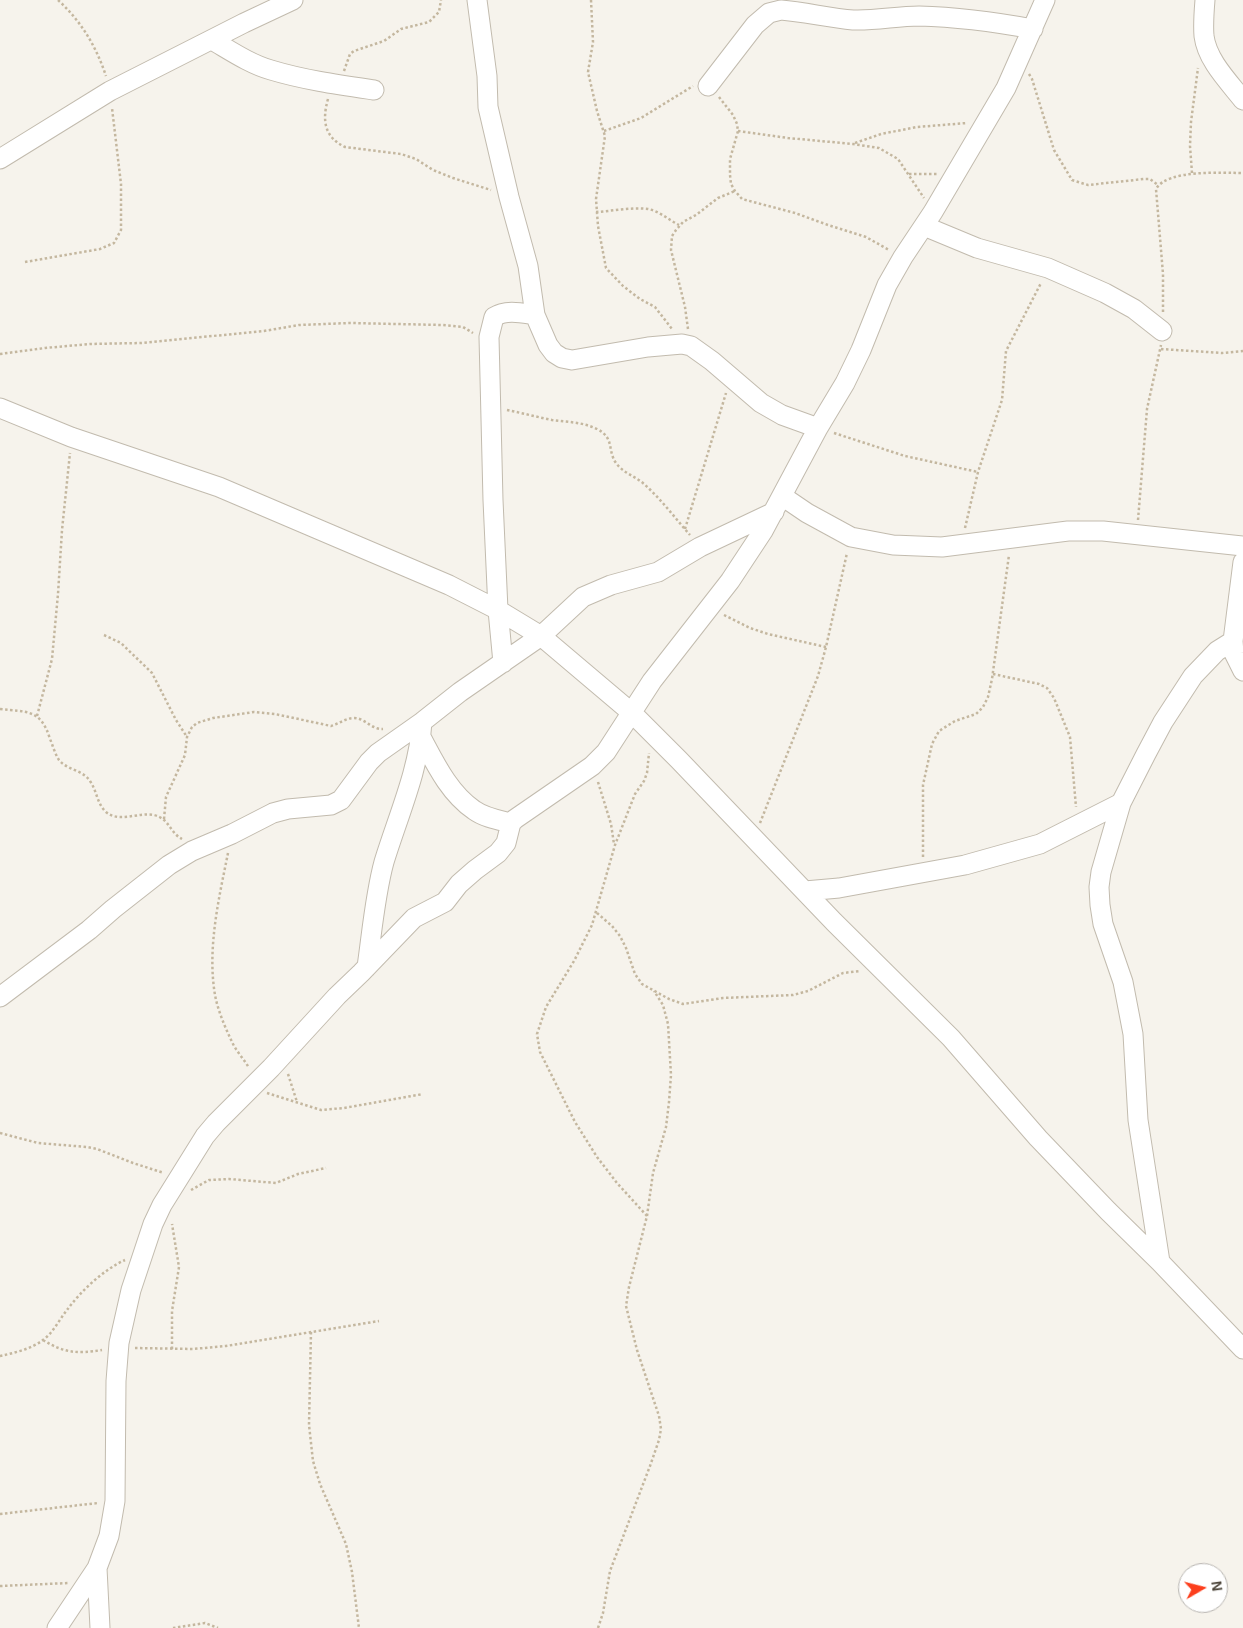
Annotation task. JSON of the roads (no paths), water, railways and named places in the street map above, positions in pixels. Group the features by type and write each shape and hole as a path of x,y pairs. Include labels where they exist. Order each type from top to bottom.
{"street":[{"path":"0,159 110,91 293,0"},
{"path":"477,0 487,76 488,107 509,197 528,266 535,315 548,345 554,353 562,358 572,360 648,347 686,345 712,361 761,403 782,414 818,428"},
{"path":"56,1628 92,1575 109,1536 115,1501 116,1381 119,1346 124,1316 144,1251 162,1205 183,1186 205,1136 337,996 414,918 445,902 459,884 498,854 506,843 511,823 592,766 606,752 652,681 709,608 763,531 818,428 845,383 888,285 903,257 929,219 1006,88 1045,0"},
{"path":"1205,0 1204,37 1220,71 1243,100"},
{"path":"708,86 755,25 769,13 781,10 854,20 881,20 916,16 953,17 1033,29"},
{"path":"212,40 254,64 270,70 374,90"},
{"path":"929,219 976,248 1048,268 1105,292 1146,318 1161,340"},
{"path":"503,663 498,610 489,337 494,317 506,312 535,315"},
{"path":"0,408 71,437 219,487 449,585 498,610 541,636 632,713 651,732 951,1038 1038,1138 1243,1349"},
{"path":"778,504 851,537 886,544 926,548 964,546 1068,532 1103,531 1243,546"},
{"path":"0,997 89,930 169,865 192,851 280,811 331,805 340,800 378,752 422,730 460,692 541,636 583,597 611,585 658,572 778,504"},
{"path":"1243,562 1240,595 1232,642 1234,653 1243,671"},
{"path":"1160,1262 1138,1120 1132,1034 1123,982 1103,924 1100,905 1101,872 1121,803 1163,722 1193,676 1212,656 1232,642"},
{"path":"422,730 442,777 460,798 475,811 492,819 511,823"},
{"path":"367,967 384,862 406,797 422,730"},
{"path":"805,891 839,888 965,865 1040,844 1078,827 1121,803"},
{"path":"92,1575 100,1628"}]}
